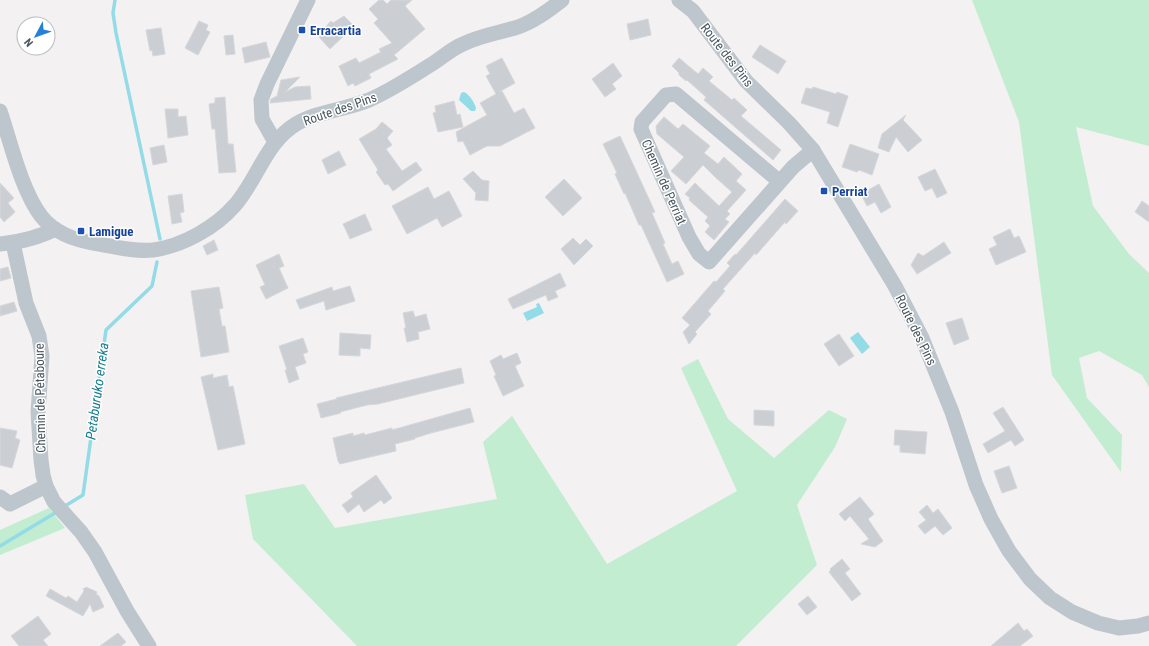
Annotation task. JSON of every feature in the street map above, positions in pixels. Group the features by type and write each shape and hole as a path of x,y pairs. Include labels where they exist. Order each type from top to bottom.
{"street":[{"path":"274,142 262,119 261,100 267,84 308,0"},
{"name":"Route des Pins","path":"55,229 80,241 132,250 154,250 180,242 204,232 235,205 251,183 274,142 296,124 318,114 367,101 396,87 461,44 488,34 517,28 543,14 562,0"},
{"name":"Route des Pins","path":"679,0 693,11 746,81 789,122 813,150 894,286 922,338 952,412 976,485 991,519 1009,551 1030,579 1050,598 1072,612 1098,623 1119,628 1149,623"},
{"name":"Chemin de Perriat","path":"780,182 676,94 666,95 642,122 640,129 689,237 699,254 709,262 780,182 793,167 813,150"},
{"path":"0,111 26,190 42,216 55,229 44,235 6,243"},
{"name":"Chemin de Pétaboure","path":"6,243 26,303 39,336 42,356 38,412 41,460 46,486 54,502 81,532 95,552 127,611 150,646"},
{"path":"0,497 10,504 46,486"}],"green space":[{"path":"972,0 1149,0 1149,146 1076,127 1093,206 1129,254 1149,273 1149,387 1142,375 1099,351 1079,358 1087,398 1122,435 1121,472 1052,375 1019,122"},
{"path":"698,359 728,419 774,458 829,410 847,419 835,447 797,505 817,565 736,646 357,646 253,539 245,495 304,484 335,528 497,499 483,442 512,416 607,564 737,491 681,368"},
{"path":"49,508 65,528 0,555 0,530"}],"water":[{"path":"464,92 473,101 476,108 475,111 471,111 459,100 461,93"},
{"path":"539,303 544,313 527,321 523,313 537,307 536,304"},
{"path":"858,332 870,347 862,354 850,338"}],"building":[{"path":"379,0 383,0 387,4 391,0 412,0 405,6 425,29 394,55 398,59 369,74 371,78 355,86 353,83 348,86 339,66 356,58 359,63 381,52 379,49 392,43 374,23 378,19 369,9"},
{"path":"344,16 354,26 330,49 319,37 331,21 333,23"},
{"path":"648,19 651,35 630,40 627,24"},
{"path":"199,21 208,25 206,30 210,32 198,55 185,48"},
{"path":"161,28 165,54 153,56 152,50 150,51 146,30"},
{"path":"233,35 235,54 226,55 224,36"},
{"path":"266,42 270,57 245,63 242,48"},
{"path":"760,45 786,61 778,74 752,57"},
{"path":"502,58 515,83 499,92 502,91 514,113 524,108 535,128 500,146 487,146 470,155 463,141 458,142 456,132 487,115 480,103 496,94 486,76 490,74 486,66"},
{"path":"679,58 698,74 703,68 713,77 709,81 732,100 734,98 747,110 741,116 781,150 773,160 704,100 706,97 679,75 679,73 672,66"},
{"path":"613,63 622,76 612,84 616,89 605,97 592,79"},
{"path":"300,77 285,92 295,87 310,86 311,99 270,103 271,99 277,96 281,80"},
{"path":"813,87 848,96 838,127 827,123 830,112 801,103 806,88 812,89"},
{"path":"225,97 228,144 233,144 236,172 219,173 215,129 212,129 209,104 215,103 215,98"},
{"path":"454,101 457,115 460,114 463,127 438,132 433,113 436,112 435,106"},
{"path":"165,109 178,109 178,117 186,116 188,135 168,138"},
{"path":"906,115 903,120 922,140 908,152 896,137 889,152 878,148 882,134"},
{"path":"664,117 678,129 683,124 710,146 704,153 718,164 724,157 742,174 736,181 746,190 727,211 730,214 725,219 729,222 714,240 705,232 710,226 705,221 708,217 689,200 690,198 685,194 695,183 719,206 732,192 703,165 686,184 671,171 684,157 657,134 656,126"},
{"path":"382,122 393,131 387,138 392,145 386,149 402,171 416,162 422,170 393,191 388,184 385,185 376,172 378,170 359,139 376,129"},
{"path":"620,136 655,212 652,213 672,264 678,261 684,274 667,282 641,225 639,225 625,193 624,194 615,174 617,173 603,144"},
{"path":"850,144 879,154 872,175 859,170 857,172 842,167"},
{"path":"164,145 167,162 153,165 150,148"},
{"path":"339,151 346,165 328,174 322,160"},
{"path":"935,169 947,193 937,198 932,188 925,191 918,177"},
{"path":"473,171 482,180 489,181 488,201 475,200 476,193 463,179"},
{"path":"564,179 582,198 563,216 545,197"},
{"path":"0,183 14,198 8,203 15,212 4,222 0,217"},
{"path":"879,184 891,207 881,213 875,202 867,206 861,194"},
{"path":"428,187 434,199 449,191 462,216 442,227 437,218 407,234 392,206"},
{"path":"182,194 184,212 180,213 182,222 172,224 168,196"},
{"path":"785,199 798,211 786,224 785,222 756,255 755,253 723,289 725,291 708,311 711,314 695,332 697,334 689,344 683,332 690,325 682,318 714,281 716,282 730,266 727,263 735,254 736,255"},
{"path":"1142,201 1149,206 1149,222 1135,212"},
{"path":"365,214 372,230 350,239 343,224"},
{"path":"1010,229 1014,238 1019,236 1026,252 996,265 989,249 997,245 993,237"},
{"path":"573,238 580,245 586,239 593,246 574,265 561,249"},
{"path":"214,240 218,250 207,255 203,246"},
{"path":"944,242 951,253 917,274 911,265 918,253 923,256"},
{"path":"279,254 284,266 279,268 288,288 266,299 260,287 265,285 256,265"},
{"path":"8,267 11,278 0,281 0,269"},
{"path":"560,273 566,286 555,291 558,297 548,301 546,295 513,309 508,299"},
{"path":"350,286 355,301 326,310 324,301 300,309 296,300 332,287 333,291"},
{"path":"219,287 223,308 219,309 222,326 225,326 229,352 201,357 191,291"},
{"path":"14,302 17,311 0,316 0,306"},
{"path":"413,311 415,317 426,314 430,329 418,332 419,339 407,342 403,313"},
{"path":"962,318 969,339 954,345 946,323"},
{"path":"340,333 371,335 370,349 360,348 360,356 339,355"},
{"path":"839,334 854,356 839,366 824,344"},
{"path":"303,338 308,352 303,354 306,363 295,367 299,379 289,383 285,370 287,370 279,346"},
{"path":"517,353 521,363 515,366 524,386 503,396 494,376 496,375 490,361 501,355 503,359"},
{"path":"461,368 464,383 378,404 367,405 321,418 317,404 337,399 336,398"},
{"path":"213,374 213,378 227,375 229,387 233,386 245,444 218,450 201,377"},
{"path":"1003,407 1024,440 1015,446 1011,440 988,453 983,444 1005,431 993,413"},
{"path":"470,408 474,422 395,444 396,451 340,464 338,461 333,438 353,433 353,436 364,433 365,435 392,428 392,430"},
{"path":"754,410 774,411 774,426 754,425"},
{"path":"0,428 17,431 15,438 20,440 12,468 0,465"},
{"path":"895,430 927,432 925,454 900,452 900,445 894,445"},
{"path":"1009,466 1017,488 1002,493 994,471"},
{"path":"376,475 392,498 384,504 381,500 364,512 359,504 348,513 342,505 353,497 351,493"},
{"path":"860,497 874,514 868,519 883,541 875,547 861,544 869,539 850,516 845,521 839,514"},
{"path":"927,505 933,513 938,509 952,528 943,535 935,526 925,534 918,526 926,520 919,512"},
{"path":"842,559 850,569 845,573 861,594 852,601 829,572 831,570 830,569"},
{"path":"86,587 97,592 96,594 99,596 104,607 93,612 90,604 83,616 46,596 50,589 66,598 68,596 77,602 84,591 83,588 84,589"},
{"path":"808,596 817,607 807,615 798,604"},
{"path":"38,616 51,634 43,640 48,646 19,646 11,636"},
{"path":"1018,623 1024,631 1027,629 1033,636 1020,646 991,646"},
{"path":"118,633 126,642 121,646 100,646"}],"waterway":[{"name":"Petaburuko erreka","path":"115,0 113,13 116,33 160,239"},
{"name":"Petaburuko erreka","path":"65,506 83,495 106,330 152,286 157,262"},
{"name":"Petaburuko erreka","path":"0,546 55,513"}],"place":[{"name":"Erracartia","path":"302,30"},
{"name":"Perriat","path":"824,191"},
{"name":"Lamigue","path":"81,231"}]}
